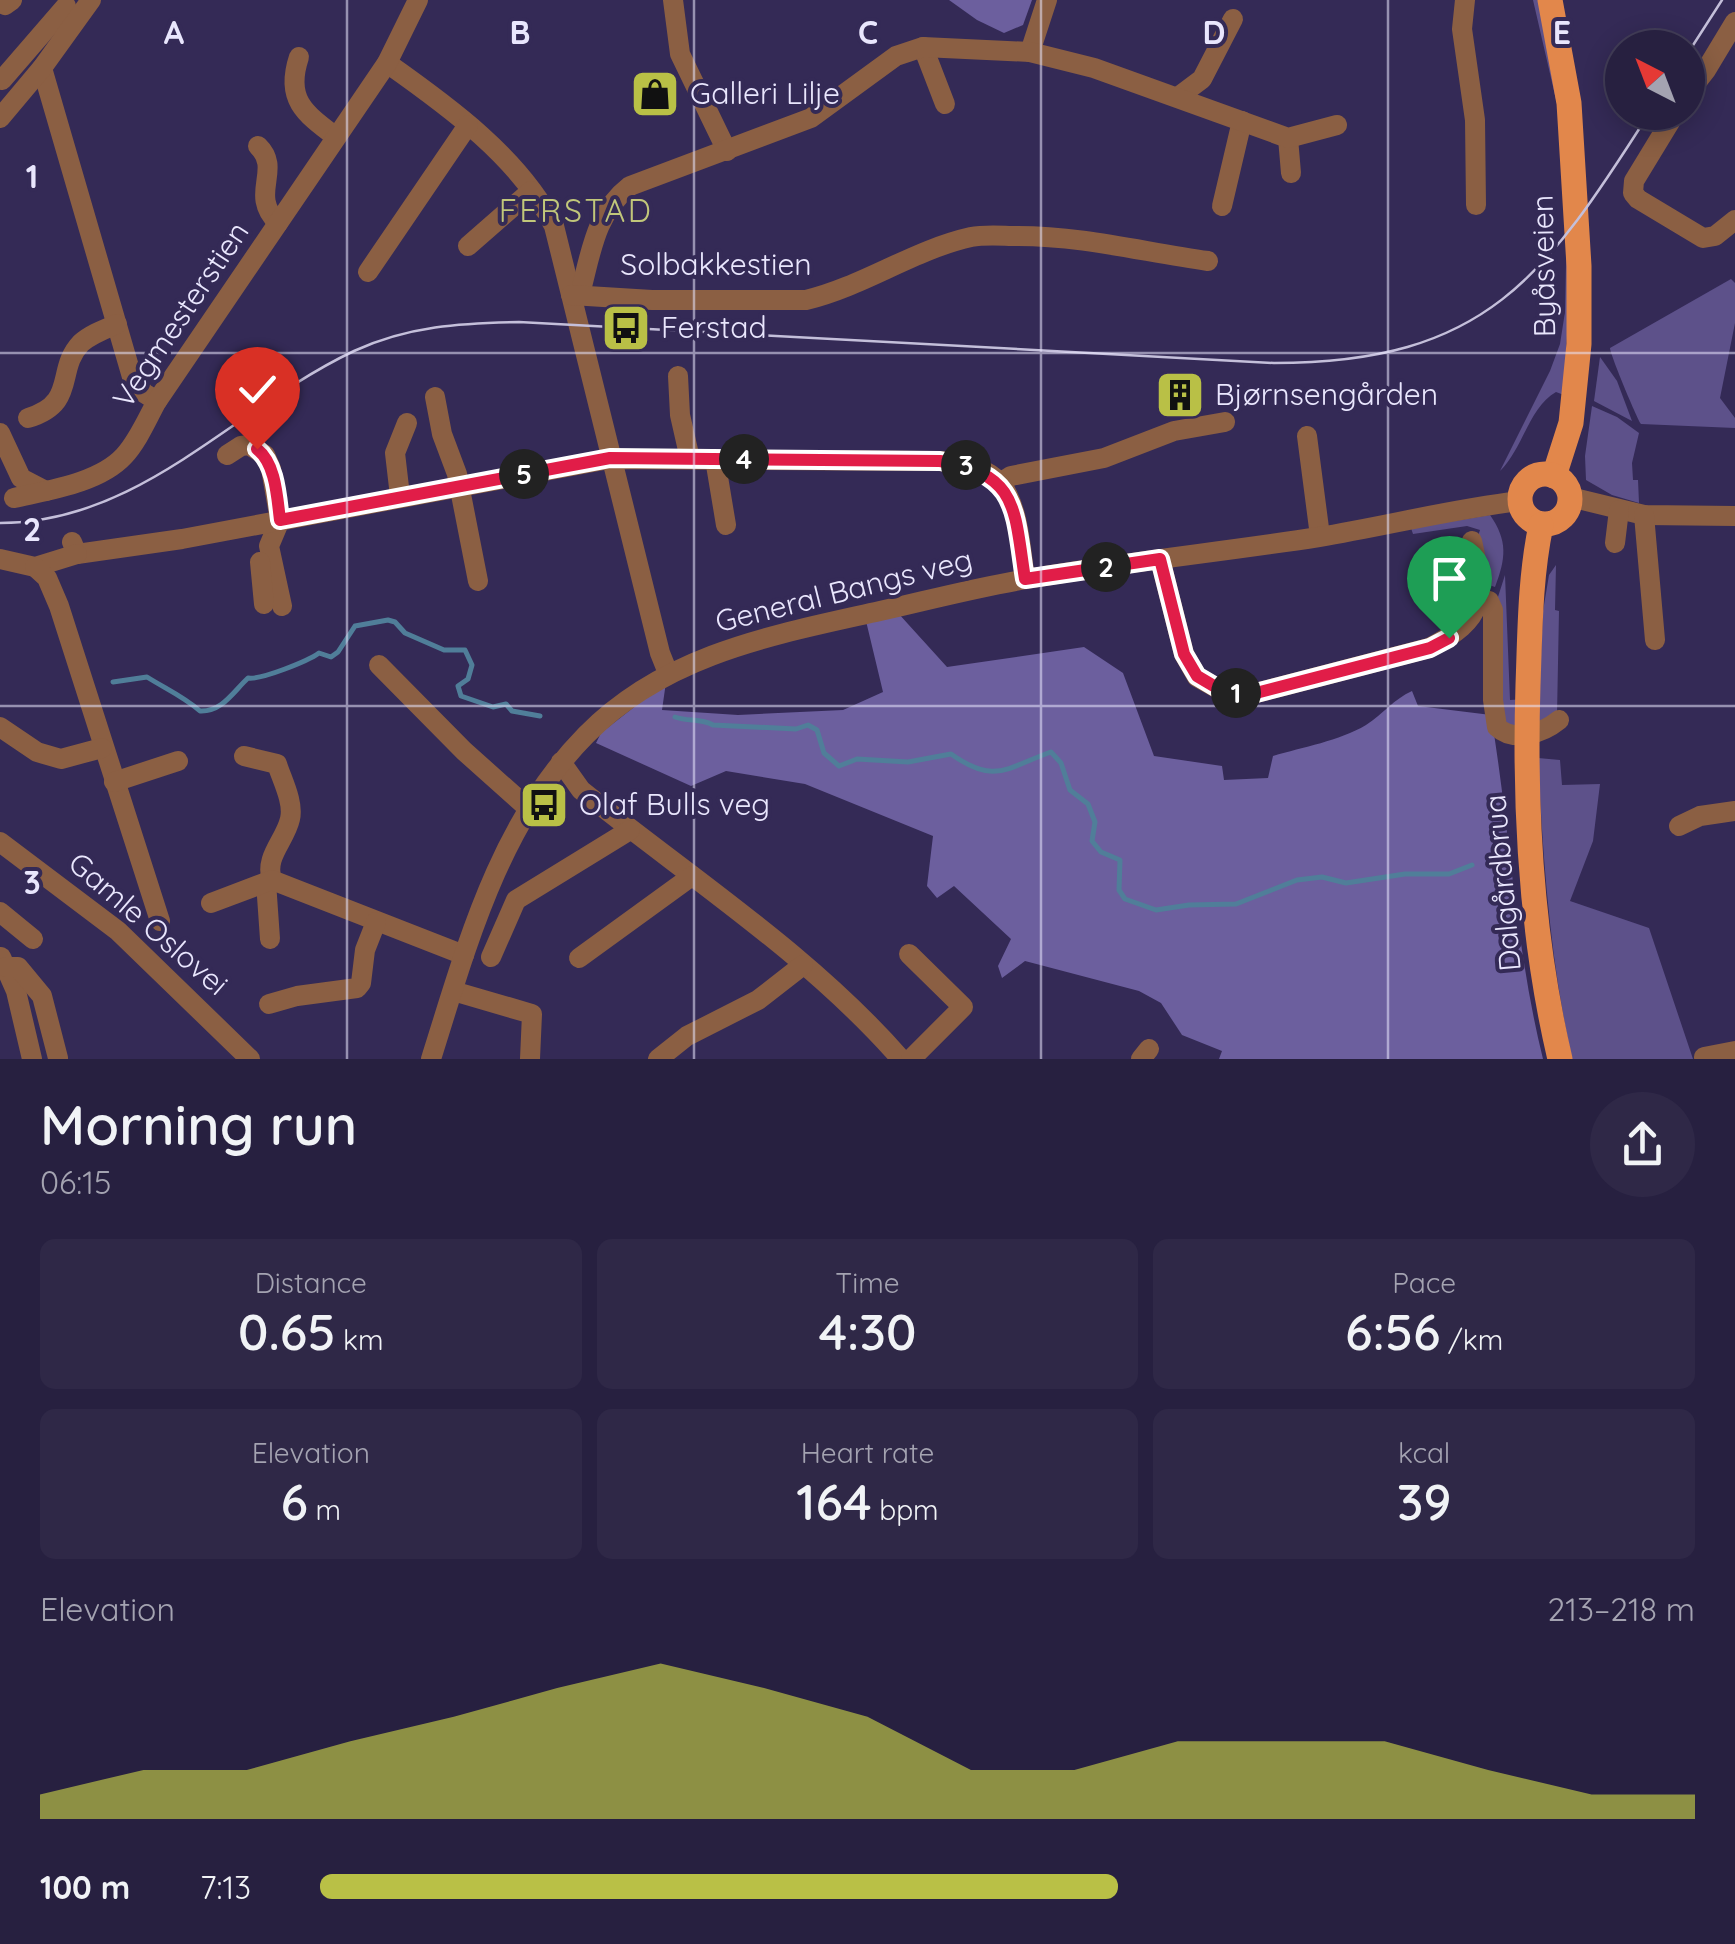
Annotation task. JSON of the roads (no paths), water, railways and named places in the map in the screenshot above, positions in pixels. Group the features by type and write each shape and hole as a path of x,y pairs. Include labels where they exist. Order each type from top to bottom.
{"main road":[{"name":"Byåsveien","path":"1550,0 1562,52 1578,212 1579,344 1572,423 1554,476"},
{"name":"Byåsveien","path":"1562,52 1569,0"},
{"path":"1546,474 1568,488 1570,497 1570,506 1559,521 1541,524 1526,517 1520,501 1524,485 1546,474"},
{"name":"Dalgårdbrua","path":"1541,524 1531,587 1526,782 1540,952 1560,1059"}],"street":[{"name":"Vegmesterstien","path":"14,498 65,487 120,460 387,63 418,0"},
{"path":"673,0 680,54 726,151"},
{"path":"1030,52 1047,0"},
{"path":"1465,0 1462,29 1475,120 1476,205"},
{"path":"0,118 42,68 74,6"},
{"path":"2,80 74,6"},
{"path":"1178,97 1202,79 1234,18"},
{"path":"1705,71 1735,22"},
{"path":"924,48 945,104"},
{"path":"576,294 599,222 612,200 630,186 812,118 896,56 924,48 1030,52 1094,68 1288,138 1338,125"},
{"path":"299,57 292,84 294,95 308,114 336,137"},
{"path":"387,63 468,125 544,206 554,226 576,294 610,458 668,672"},
{"path":"42,68 132,378 157,401"},
{"path":"1222,206 1242,121"},
{"path":"368,272 468,125"},
{"path":"1665,130 1634,181 1633,193 1703,238 1716,236 1735,220"},
{"path":"1288,138 1291,173"},
{"path":"258,146 268,157 269,166 263,201 278,223"},
{"path":"468,246 531,192"},
{"name":"Solbakkestien","path":"576,294 652,300 806,300 829,294 933,248 977,236 1108,242 1208,261"},
{"name":"Vegmesterstien","path":"28,418 46,411 58,400 82,343 117,324"},
{"path":"678,376 680,415 690,459"},
{"path":"435,397 459,485 478,581"},
{"path":"1000,483 1011,476 1104,458 1174,431 1226,422"},
{"path":"400,496 394,453 407,423"},
{"path":"0,433 20,478 46,491"},
{"path":"1307,436 1320,536"},
{"path":"227,455 249,446 265,455 271,469 280,520 269,546 273,606 253,525"},
{"path":"36,567 74,548 253,525 610,458 940,461 971,466 1000,483 1011,508 1025,579"},
{"path":"714,459 726,525"},
{"path":"1570,497 1644,516 1735,516"},
{"name":"General Bangs veg","path":"431,1059 488,889 528,808 560,762 614,709 668,672 712,654 806,626 1025,579 1320,536 1520,501"},
{"path":"1616,543 1620,510"},
{"path":"1644,516 1655,640"},
{"path":"1160,559 1184,654 1197,676 1224,692 1256,693 1430,648 1464,626 1480,599 1472,541"},
{"path":"0,560 36,567 47,578 160,921"},
{"path":"1480,599 1489,601 1494,618 1492,700 1497,727 1507,734 1542,733 1559,720"},
{"path":"379,666 528,808"},
{"path":"0,728 37,752 60,759 102,748"},
{"path":"244,756 277,764 291,807 290,821 269,864 270,939"},
{"path":"114,782 178,761"},
{"path":"560,762 581,790 803,964 874,1028 901,1059"},
{"path":"1679,826 1700,816 1735,811"},
{"path":"491,957 516,900 630,830"},
{"name":"Gamle Oslovei","path":"0,842 118,932 250,1059"},
{"path":"579,958 692,876"},
{"path":"210,903 269,881 464,956"},
{"path":"0,912 33,939"},
{"path":"270,1004 357,988 364,950 376,922"},
{"path":"909,954 963,1007 911,1059"},
{"path":"3,961 18,968 42,996 58,1058"},
{"path":"3,961 16,992 32,1059"},
{"path":"658,1059 687,1036 758,1000 803,964"},
{"path":"453,990 532,1014 530,1059"},
{"path":"1704,1057 1735,1051"}],"waterway":[{"path":"113,682 147,677 200,711 208,710 227,700 248,678 284,669 319,653 331,657 355,626 388,620 405,633 444,650 465,650 472,665 468,679 458,686 461,696 493,707 506,704 512,711 540,716"},
{"path":"675,717 713,725 796,729 808,725 817,730 824,753 839,766 857,759 908,762 951,754 979,769 1001,771 1051,752 1061,763 1070,790 1088,804 1095,822 1092,841 1101,852 1120,860 1119,890 1125,899 1156,910 1236,904 1297,880 1322,877 1346,883 1405,874 1449,874 1472,865"}],"tram line":[{"path":"1703,30 1722,0"},
{"path":"0,523 51,518 98,504 185,458 310,374 354,351 394,336 435,328 519,322 1274,363 1347,359 1407,347 1458,327 1502,299 1541,264 1577,221 1638,130"}],"place":[{"name":"Galleri Lilje","path":"655,94"},
{"name":"Ferstad","path":"626,328"},
{"name":"Bjørnsengården","path":"1180,395"},
{"name":"Olaf Bulls veg","path":"544,805"}],"district":[{"name":"FERSTAD","path":"576,211"}]}
